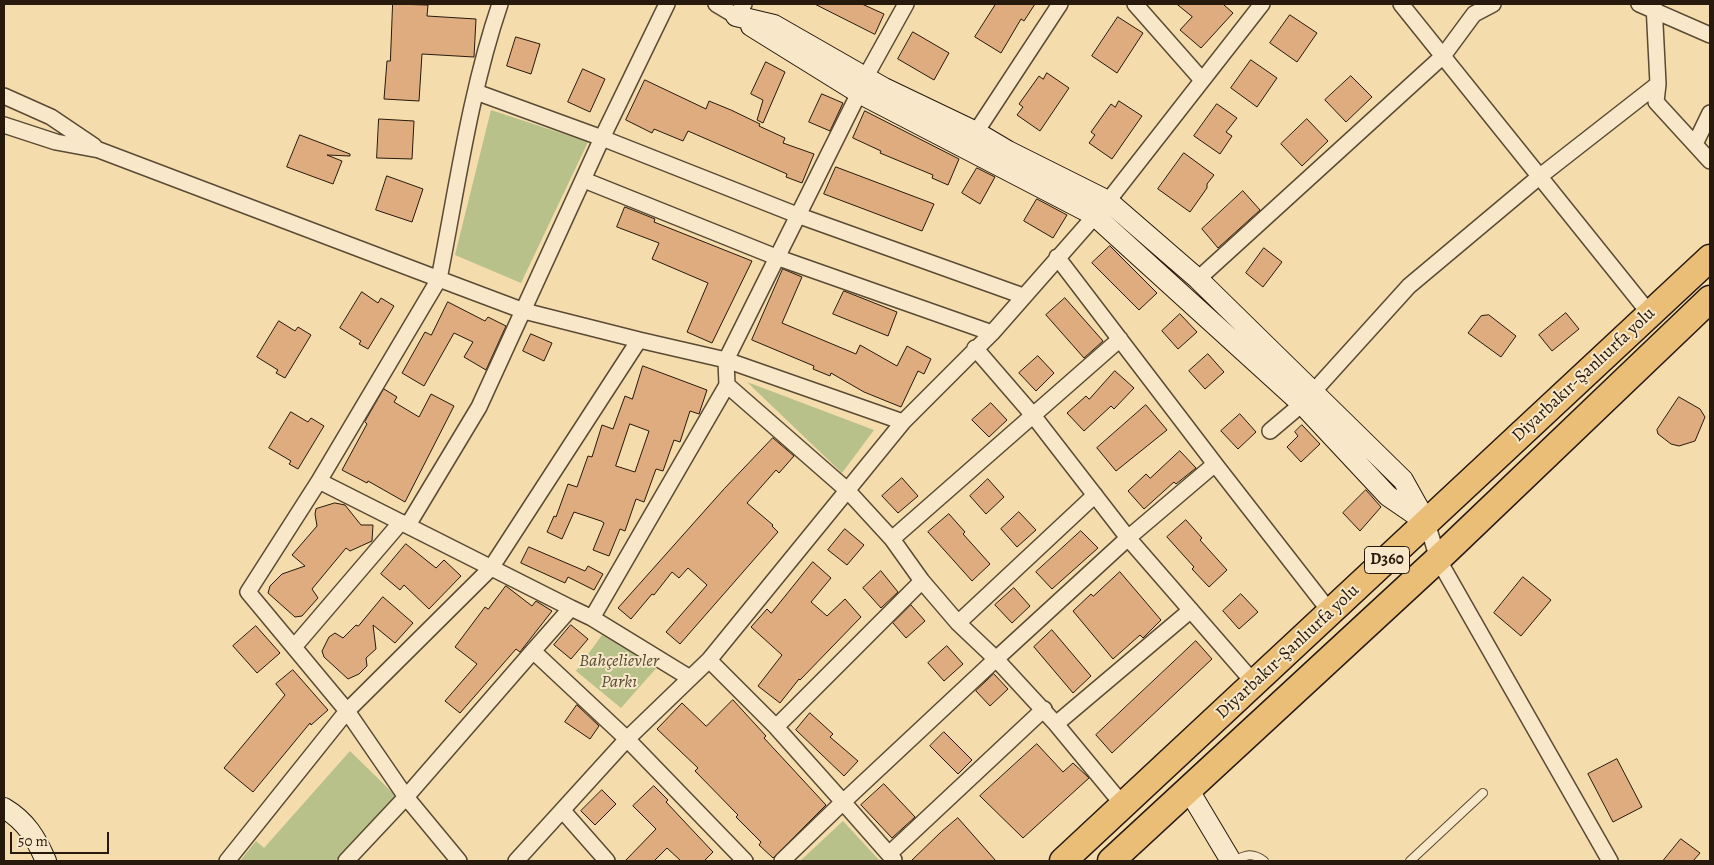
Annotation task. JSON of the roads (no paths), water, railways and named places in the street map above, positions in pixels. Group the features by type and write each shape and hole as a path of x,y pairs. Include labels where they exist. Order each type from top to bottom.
{"highway":[{"name":"Diyarbakır-Şanlıurfa yolu","path":"1063,861 1710,258"},
{"name":"Diyarbakır-Şanlıurfa yolu","path":"1111,861 1438,559 1710,299"}],"street":[{"path":"459,861 406,797 347,711 248,592 320,481 439,279 476,92 490,32 500,4"},
{"path":"294,647 405,523 479,407 602,138 667,4"},
{"path":"716,4 740,10 774,25 862,86 1101,208 1308,397 1403,480 1427,523 1438,559 1610,861"},
{"path":"592,618 727,385 726,360 776,256 862,86 906,4"},
{"path":"976,132 1060,4"},
{"path":"1135,4 1202,80"},
{"path":"516,861 627,739 708,660 903,422 992,333 1101,208 1262,4"},
{"path":"1401,4 1650,314"},
{"path":"1198,279 1443,56 1474,14 1493,4"},
{"path":"1639,4 1654,7 1710,35"},
{"path":"1654,7 1658,84 1656,102 1710,161"},
{"path":"1270,431 1308,397 1408,286 1539,177 1658,84"},
{"path":"862,86 976,132 1101,208 1198,279 1308,397"},
{"path":"476,92 602,138 797,215 1023,296"},
{"path":"4,96 52,117 99,150"},
{"path":"1695,144 1710,113"},
{"path":"4,125 56,142 99,150 524,311 726,360 903,422"},
{"path":"584,180 776,256 992,333"},
{"path":"1057,257 1331,613"},
{"path":"892,539 1032,414 1120,339"},
{"path":"227,861 347,711 491,568 639,340"},
{"path":"975,348 1032,414 1128,538 1255,684"},
{"path":"727,385 847,490 892,539 922,581 958,623 1044,709 1123,805"},
{"path":"782,861 996,659 1128,538 1215,464"},
{"path":"320,481 592,618 690,678"},
{"path":"958,623 1095,494"},
{"path":"776,727 922,581"},
{"path":"346,861 406,797 571,608"},
{"path":"1056,724 1191,610"},
{"path":"533,651 627,739 745,861"},
{"path":"708,660 776,727 892,858 1044,709"},
{"path":"1188,789 1232,861"},
{"path":"4,808 19,817 37,839 46,861"},
{"path":"563,811 607,861"}],"lane":[{"path":"1410,861 1483,793"},
{"path":"1232,861 1248,854 1264,861"}],"park label":[{"name":"Bahçelievler Parkı","path":"619,672"}]}
